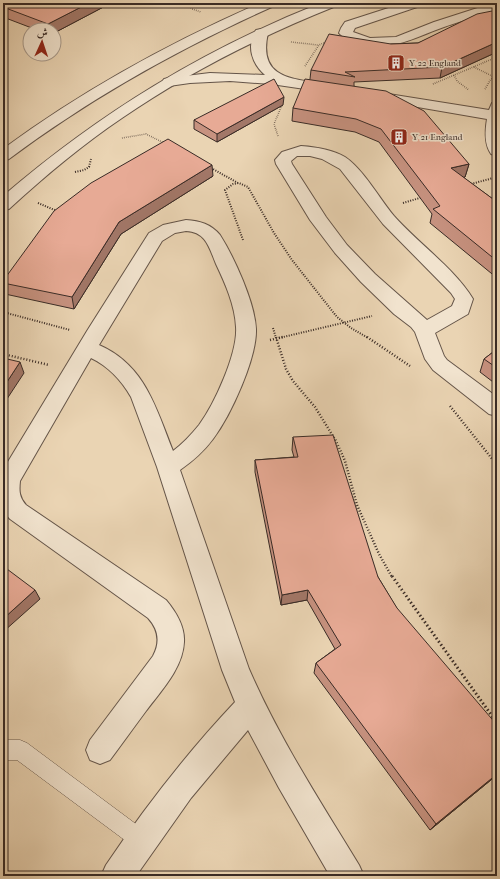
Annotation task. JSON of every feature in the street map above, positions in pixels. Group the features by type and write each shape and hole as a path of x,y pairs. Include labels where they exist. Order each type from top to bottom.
{"street":[{"path":"3,156 50,122 152,59 270,3"},
{"path":"3,205 82,140 123,111 169,82 224,51 261,33 332,3"},
{"path":"416,3 350,25 345,30 346,33 361,40 394,42 453,20 497,6"},
{"path":"261,33 257,49 260,61 269,72 291,83"},
{"path":"169,82 197,77 226,75 349,92"},
{"path":"365,95 496,113 492,126 492,137 497,151"},
{"path":"424,330 456,313 463,304 464,299 458,289 410,243 380,210 350,170 340,161 316,152 300,151 289,154 284,160 284,164 319,220 341,249 368,278 401,309 418,322 424,330 435,359 440,365 497,408"},
{"path":"100,750 169,655 171,634 169,624 157,609 18,512 12,506 8,497 7,489 9,480 90,342 155,237 167,229 192,226 200,228 211,234 219,249 244,311 247,329 241,360 218,411 207,431 184,456 168,467"},
{"path":"90,342 104,356 120,368 132,381 141,397 168,467 236,670 251,706 289,778 348,876"},
{"path":"117,876 182,784 216,742 251,706"}],"lane":[{"path":"3,750 20,750 141,840"}],"path":[{"path":"286,42 319,45 346,33"},
{"path":"289,154 276,134 274,125 276,116 291,83 319,45"},
{"path":"412,102 423,90 497,57"},
{"path":"474,67 494,76"},
{"path":"454,75 458,81 470,90"},
{"path":"120,139 146,134 169,146"},
{"path":"156,147 162,142"},
{"path":"211,168 248,187 274,233 292,260 343,322 379,344 415,370"},
{"path":"468,185 497,177"},
{"path":"239,183 229,185 225,190 244,242"},
{"path":"16,194 63,213"},
{"path":"380,210 424,197"},
{"path":"244,346 401,309"},
{"path":"3,312 90,342"},
{"path":"272,325 284,364 292,381 315,407 336,441 345,461 357,505 379,554 396,583 497,723"},
{"path":"3,354 73,371"},
{"path":"449,403 497,465"}],"building":[{"path":"3,3 89,3 52,22 43,22 3,7"},
{"path":"497,10 497,42 442,67 345,72 355,77 311,70 329,34 391,44 418,43 477,14"},
{"path":"274,79 284,97 217,134 194,120"},
{"path":"305,79 386,91 424,111 469,164 451,168 497,202 497,261 433,209 440,206 381,129 356,119 293,108"},
{"path":"168,139 212,165 119,222 72,297 3,283 54,211 91,183"},
{"path":"497,349 497,368 484,359"},
{"path":"3,358 20,362 3,388"},
{"path":"333,435 378,577 397,608 497,725 497,774 436,824 316,663 341,645 308,590 282,595 255,460 298,457 293,437"},
{"path":"3,566 35,590 3,619"}],"place":[{"name":"Y-22 England","path":"396,63"},
{"name":"Y-21 England","path":"399,137"}]}
